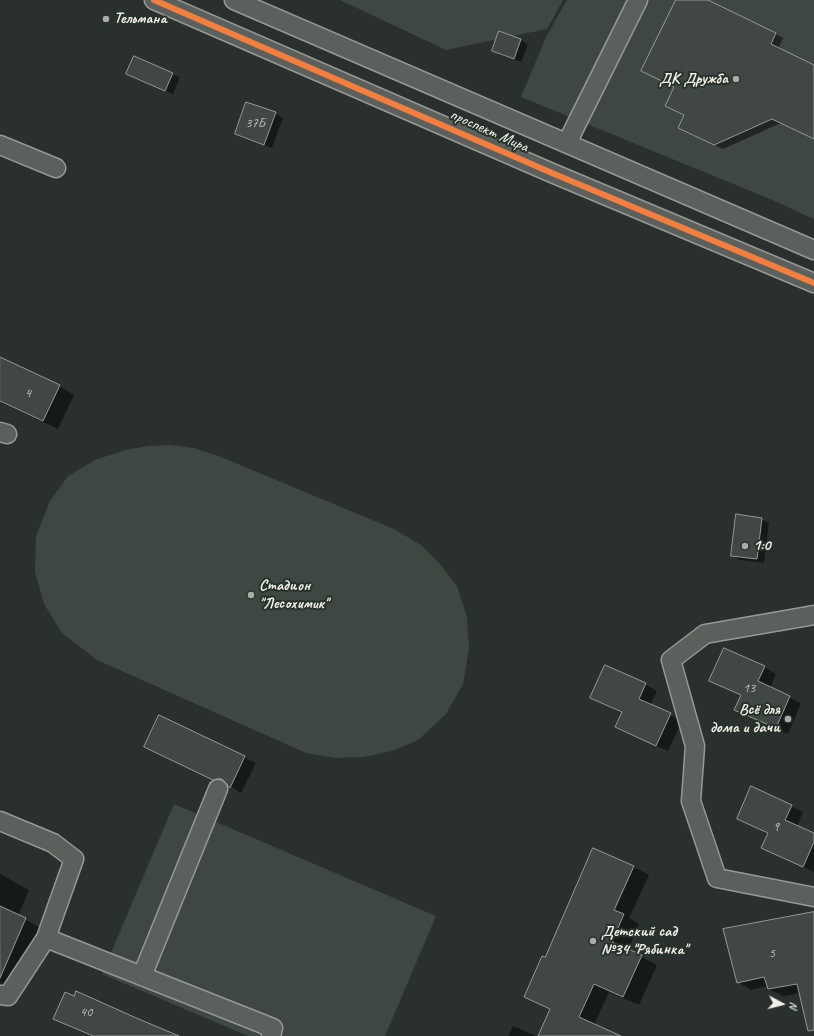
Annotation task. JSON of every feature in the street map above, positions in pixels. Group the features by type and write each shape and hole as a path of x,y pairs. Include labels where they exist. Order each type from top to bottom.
{"street":[{"name":"проспект Мира","path":"154,0 552,173 814,283"},
{"name":"проспект Мира","path":"234,0 814,250"},
{"path":"567,143 638,0"},
{"path":"0,145 56,168"},
{"path":"814,615 705,634 671,660 695,746 691,801 717,878 814,897"},
{"path":"142,976 218,789"},
{"path":"0,821 53,842 74,859 46,938 8,996 0,995"},
{"path":"46,938 273,1028 271,1036"}],"shaded area":[{"path":"340,0 563,0 547,29 446,50"},
{"path":"567,0 814,0 814,219 770,199 521,97 546,37"},
{"name":"Стадион \"Лесохимик\"","path":"169,445 194,448 221,457 394,529 421,545 440,564 457,586 467,617 469,648 463,684 446,714 418,740 392,751 364,757 335,758 306,753 97,660 62,633 44,604 35,572 36,536 50,501 68,476 95,460 125,450 148,446"},
{"path":"174,804 436,916 385,1036 248,1036 102,974"}],"building":[{"name":"ДК Дружба","path":"676,0 708,0 776,33 771,44 814,65 814,139 772,119 714,145 678,128 684,115 665,106 674,87 641,71"},
{"path":"499,31 521,39 514,59 492,51"},
{"path":"134,56 173,73 165,91 126,74"},
{"path":"246,102 276,112 264,145 235,134"},
{"path":"0,357 60,385 43,421 0,401"},
{"path":"736,514 762,518 757,559 731,556"},
{"path":"724,648 765,666 758,681 790,696 776,728 734,710 741,695 709,681"},
{"path":"605,665 646,683 639,699 671,713 656,746 615,727 622,712 590,698"},
{"path":"159,715 245,756 230,788 222,779 213,780 144,747"},
{"path":"751,786 792,805 785,820 814,833 814,842 803,867 761,848 768,833 737,819"},
{"name":"Детский сад №34 \"Рябинка\"","path":"593,848 634,866 614,910 624,914 612,942 642,955 623,997 594,984 579,1017 621,1036 538,1036 550,1009 524,997 542,956 545,957"},
{"path":"0,906 26,918 0,978"},
{"path":"814,912 814,1030 808,1031 797,984 768,989 764,977 737,983 723,929"},
{"path":"76,991 179,1036 93,1036 53,1019 65,992 74,996"}],"cycle path":[{"path":"154,0 552,173 814,283"}],"place":[{"name":"Тельмана","path":"106,19"},
{"name":"ДК Дружба","path":"736,79"},
{"name":"1:0","path":"745,546"},
{"name":"Стадион \"Лесохимик\"","path":"251,595"},
{"name":"Всё для дома и дачи","path":"788,719"},
{"name":"Детский сад №34 \"Рябинка\"","path":"593,941"}]}
